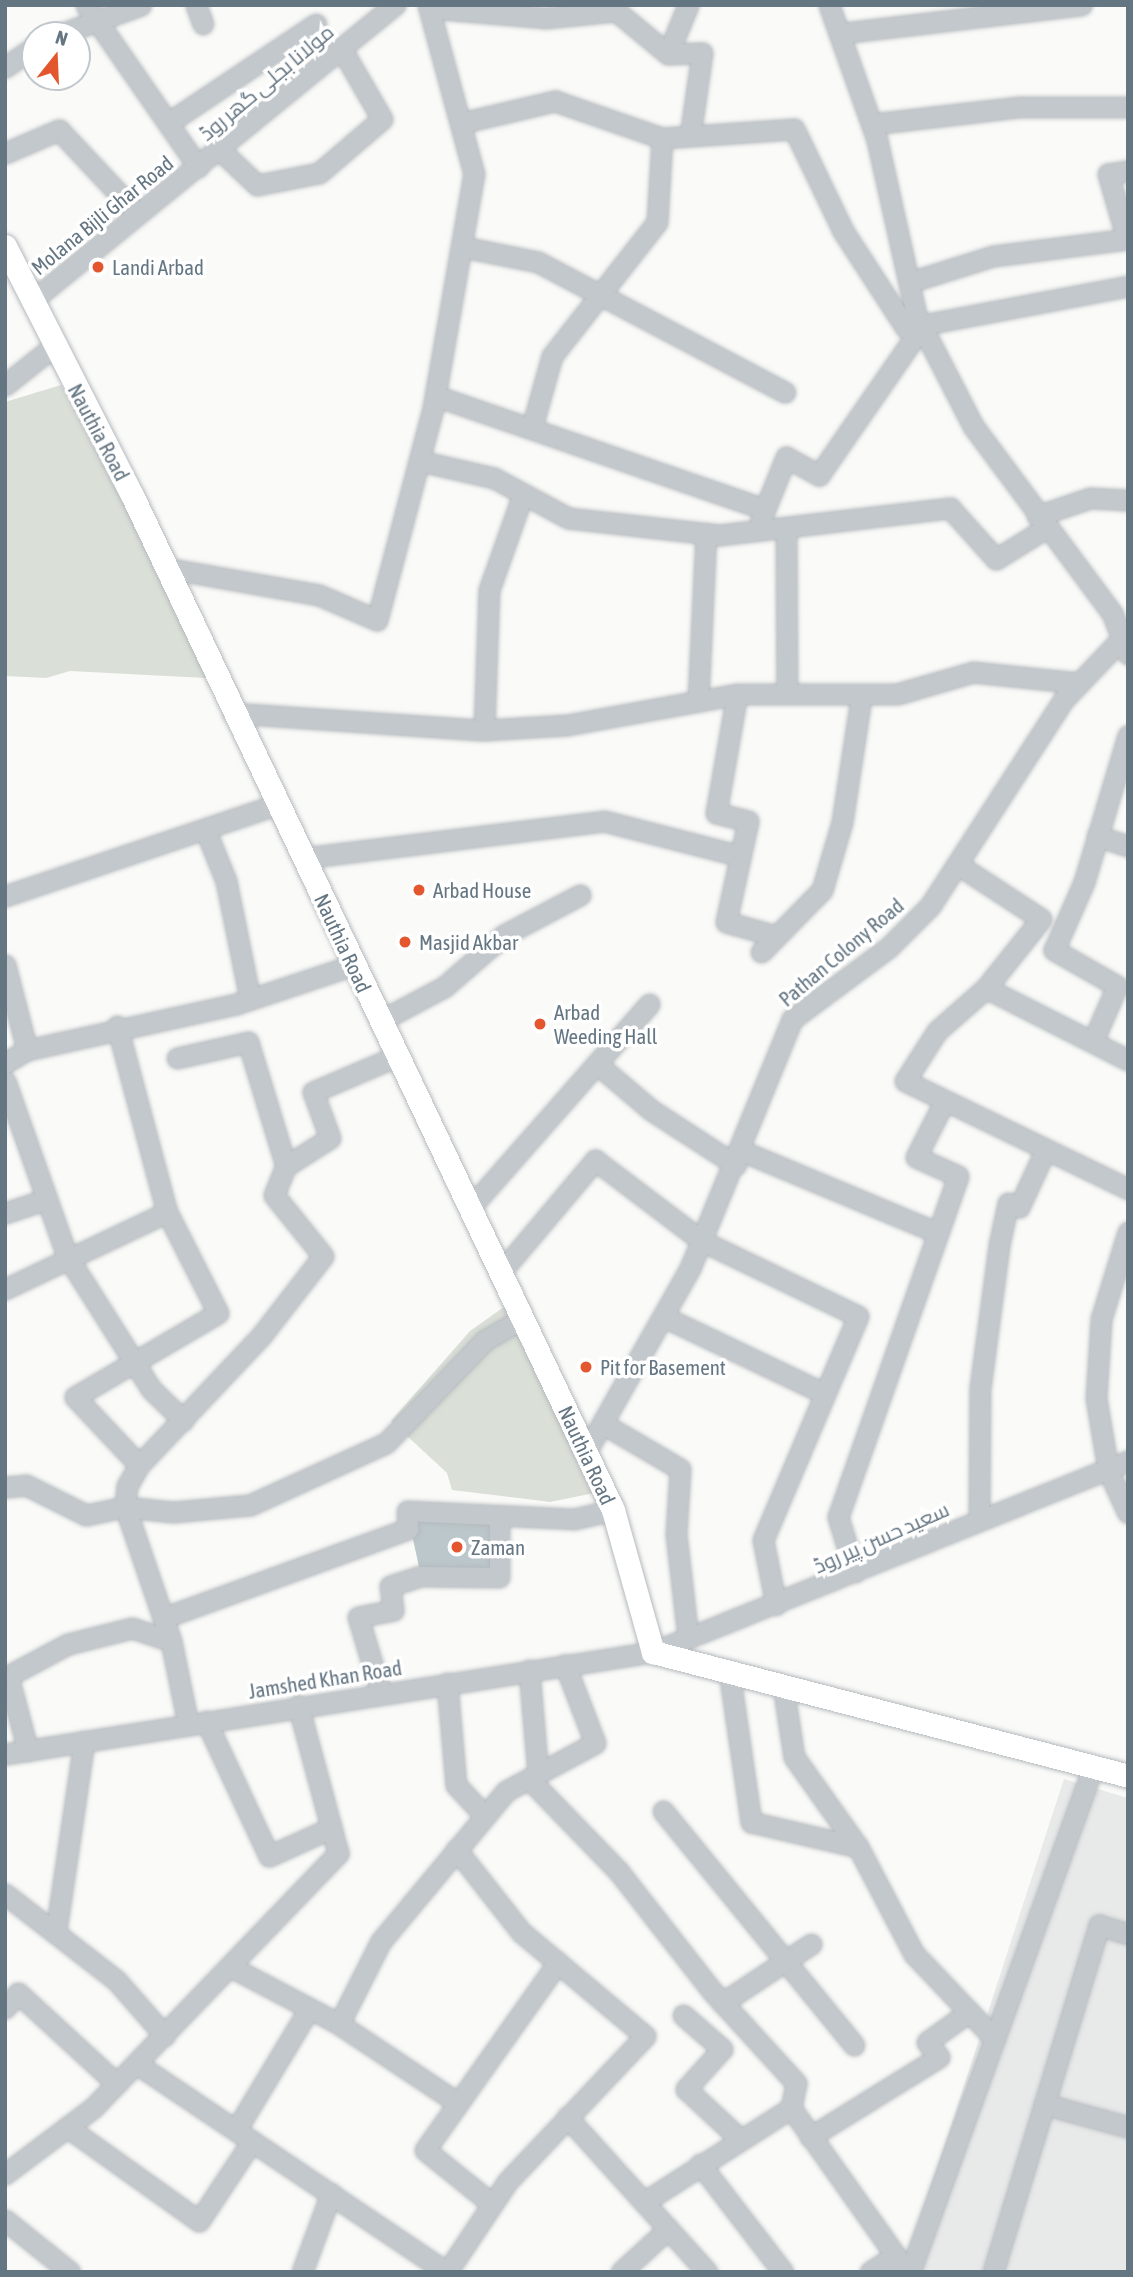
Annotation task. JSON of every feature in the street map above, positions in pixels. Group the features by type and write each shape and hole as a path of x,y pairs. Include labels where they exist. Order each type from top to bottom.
{"main road":[{"name":"Nauthia Road","path":"5,246 34,299 54,346 166,568 232,713 613,1510 653,1652"},
{"path":"653,1652 1128,1776"}],"street":[{"path":"141,5 91,12 198,167"},
{"name":"مولانا بجلی گھر روڈ","path":"198,167 395,5"},
{"path":"668,54 688,5"},
{"path":"829,5 842,33 872,124 922,326 974,426 1042,522 1112,613 1126,641"},
{"path":"842,33 1082,5"},
{"path":"166,568 319,595 377,620 436,396 474,174 429,7 545,18 616,11 668,54 702,53 690,136"},
{"path":"168,123 316,24"},
{"path":"220,150 257,185 319,173 382,119 341,48"},
{"path":"5,67 21,56"},
{"path":"461,122 555,101 662,138 794,129 843,232 906,328 1128,286"},
{"path":"872,124 1020,107 1098,112 1128,107"},
{"path":"5,153 59,130 136,212"},
{"path":"532,427 552,356 598,292 657,222 662,138"},
{"name":"Molana Bijli Ghar Road","path":"34,299 136,212 198,167"},
{"path":"910,282 993,256 1127,239 1108,174 1128,171"},
{"path":"463,247 538,262 785,392"},
{"path":"756,531 786,457 819,475 922,326"},
{"path":"5,385 54,346"},
{"path":"436,396 765,509"},
{"path":"420,461 494,478 568,518 706,533 786,528 950,508 996,559 1042,522 1090,498 1128,500"},
{"path":"484,730 489,590 523,494"},
{"path":"786,528 787,694"},
{"path":"698,701 706,533"},
{"name":"Pathan Colony Road","path":"586,1452 605,1425 702,1241 739,1158 792,1019 888,948 930,906 1079,683 1126,641"},
{"path":"232,713 484,730 566,726 737,694 861,698 972,672 1079,683"},
{"path":"737,694 716,813 748,821 726,922 776,936"},
{"path":"761,952 822,890 842,822 861,698"},
{"path":"1093,1041 1117,986 1054,950 1097,836 1128,735"},
{"path":"5,895 276,805"},
{"path":"303,858 604,821 740,856"},
{"path":"205,829 226,881 250,999"},
{"path":"1097,836 1128,846"},
{"path":"957,864 1041,919 986,988 937,1031 905,1081 1128,1189"},
{"path":"380,1021 444,987 504,935 580,895"},
{"path":"5,965 27,1050"},
{"path":"5,1063 27,1050 117,1026 250,999 353,965"},
{"path":"986,988 1128,1060"},
{"path":"469,1209 649,1004"},
{"path":"117,1026 167,1212 218,1313 131,1360 75,1397 139,1465"},
{"path":"177,1058 248,1042 286,1166"},
{"path":"331,1828 269,1856 197,1722 125,1507 139,1465 261,1336 323,1256 274,1195 286,1166 330,1138 313,1092 397,1056"},
{"path":"597,1064 651,1110 739,1158 938,1233"},
{"path":"5,1081 67,1256 131,1360 183,1420"},
{"path":"855,1572 838,1517 958,1176 916,1157 944,1102"},
{"path":"979,1519 979,1388 999,1245 1008,1203 1019,1207 1045,1151"},
{"path":"500,1273 595,1160 702,1241 858,1316 823,1393 763,1540 776,1605"},
{"path":"5,1213 47,1199"},
{"path":"5,1289 67,1256 167,1212"},
{"path":"1128,1231 1101,1319 1096,1398 1108,1469 1128,1513"},
{"path":"664,1317 823,1393"},
{"path":"5,1487 26,1485 86,1515 125,1507 173,1512 250,1505 386,1444 485,1340 522,1319"},
{"path":"605,1425 680,1469 676,1534 688,1638"},
{"name":"سعید حسن پیر روڈ","path":"653,1652 776,1605 979,1519 1128,1461"},
{"path":"163,1618 408,1529 407,1511 499,1518 573,1519 613,1510"},
{"path":"381,1693 358,1617 393,1610 390,1586 421,1576 499,1577 499,1518"},
{"path":"28,1751 7,1676 68,1644 132,1628 171,1641"},
{"name":"Jamshed Khan Road","path":"5,1754 298,1705 653,1652"},
{"path":"339,2024 381,1941 506,1791 595,1743 565,1665"},
{"path":"529,1670 534,1776 619,1872 722,2003 796,2083 791,2108 904,2266"},
{"path":"729,1671 751,1822 858,1847"},
{"path":"447,1683 456,1785 485,1816"},
{"path":"783,1686 794,1757 858,1847 914,1954 995,2039"},
{"path":"5,2174 67,2127 117,2084 233,1968 338,1853 298,1705"},
{"path":"56,1931 84,1741"},
{"path":"904,2266 995,2039 1093,1767"},
{"path":"663,1811 854,2045"},
{"path":"137,2064 447,2272 492,2204 567,2117 645,2036 522,1932 456,1849"},
{"path":"5,1894 116,1980 165,2036"},
{"path":"993,2272 1099,1925 1128,1934"},
{"path":"722,2003 811,1944"},
{"path":"492,2204 425,2150 558,1962"},
{"path":"233,1968 339,2024 458,2103"},
{"path":"5,2008 18,1993 117,2084"},
{"path":"67,2127 199,2221 309,2008"},
{"path":"810,2137 939,2057 927,2042 970,2012"},
{"path":"683,2015 722,2049 686,2089 738,2138"},
{"path":"1044,2104 1128,2127"},
{"path":"644,2202 738,2138 791,2108"},
{"path":"567,2117 668,2229 696,2268"},
{"path":"700,2164 783,2272"},
{"path":"302,2272 331,2193"},
{"path":"5,2220 70,2272"},
{"path":"621,2272 668,2229"},
{"path":"870,2272 904,2266"}],"shaded area":[{"path":"61,385 105,462 206,678 70,671 46,678 5,676 5,402"},
{"path":"508,1304 599,1492 550,1502 452,1490 447,1473 391,1421 470,1331"},
{"name":"Zaman","path":"406,1507 499,1518 499,1577 421,1576"},
{"path":"1064,1779 1128,1798 1128,2272 903,2272"}],"place":[{"name":"Landi Arbad","path":"98,267"},
{"name":"Arbad House","path":"419,890"},
{"name":"Masjid Akbar","path":"405,942"},
{"name":"Arbad Weeding Hall","path":"540,1024"},
{"name":"Pit for Basement","path":"586,1367"},
{"name":"Zaman","path":"457,1547"}]}
